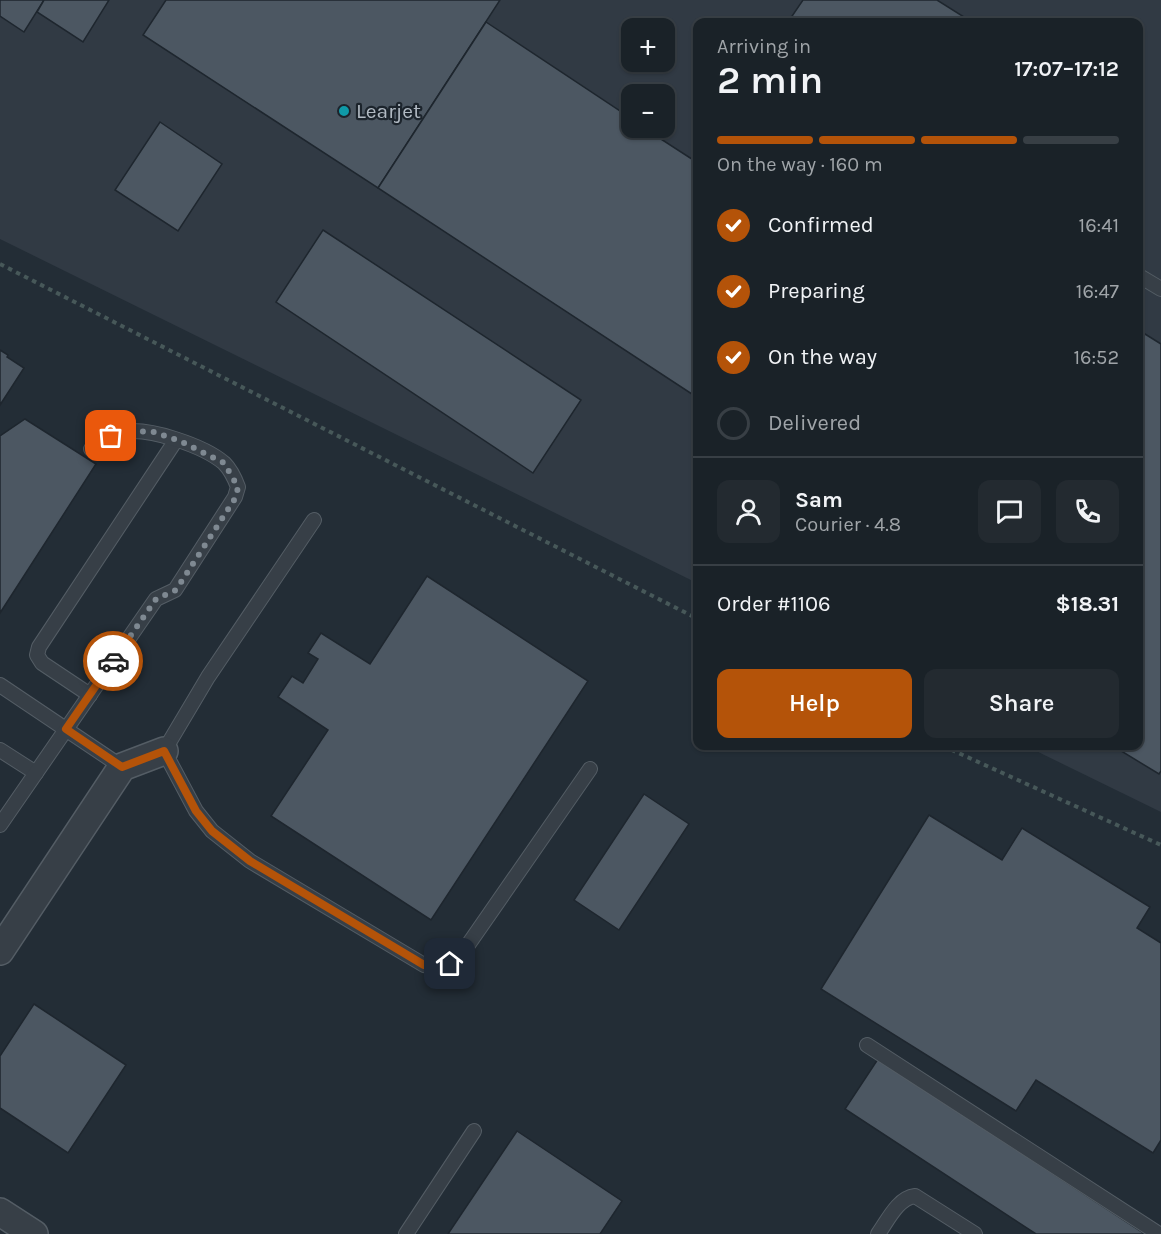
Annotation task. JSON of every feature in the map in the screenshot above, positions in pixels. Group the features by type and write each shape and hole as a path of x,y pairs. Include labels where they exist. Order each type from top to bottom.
{"street":[{"path":"2,943 122,767 164,751"},
{"path":"0,1212 34,1234"}],"lane":[{"path":"1143,278 1161,290"},
{"path":"0,825 156,599 176,590 236,497 238,487 224,463 201,450 154,432 136,431 111,436 91,449"},
{"path":"90,695 42,663 37,655 39,647 176,440"},
{"path":"314,520 208,677 164,751 196,811 212,831 250,861 424,965 439,967 450,964 461,955 590,769"},
{"path":"0,684 122,767"},
{"path":"0,750 36,773"},
{"path":"867,1045 1159,1234"},
{"path":"406,1234 474,1131"},
{"path":"878,1234 901,1202 907,1197 915,1196 975,1234"}],"path":[{"path":"0,264 693,617"},
{"path":"953,750 1161,845"}],"shaded area":[{"path":"0,0 1161,0 1161,812 1034,750 1143,750 1143,18 693,18 693,581 0,239"}],"building":[{"path":"0,0 44,0 24,32 0,16"},
{"path":"44,0 109,0 83,42 37,12"},
{"name":"Learjet","path":"166,0 500,0 378,188 143,35"},
{"path":"803,0 937,0 966,18 791,18"},
{"path":"486,22 621,112 621,138 659,138 693,160 693,395 378,188"},
{"path":"160,122 222,164 178,231 115,190"},
{"path":"323,230 581,400 533,473 276,302"},
{"path":"1145,334 1161,344 1161,771 1159,774 1120,750 1143,750 1143,337"},
{"path":"0,350 24,368 0,405"},
{"path":"25,419 96,464 0,613 0,436"},
{"path":"427,576 588,681 431,920 271,816 328,730 278,697 292,676 303,683 318,659 308,653 321,633 370,664"},
{"path":"644,794 689,824 619,930 574,900"},
{"path":"929,815 1002,860 1022,828 1150,907 1137,928 1161,943 1161,1140 1153,1153 1036,1080 1016,1111 821,989"},
{"path":"34,1004 126,1065 68,1153 0,1108 0,1056"},
{"path":"878,1059 1145,1234 1036,1234 845,1109"},
{"path":"517,1131 622,1201 600,1234 448,1234"}],"way so far":[{"path":"111,436 124,432 154,432 180,441 224,463 238,487 236,497 176,590 156,599 113,661"}],"place":[{"name":"Learjet","path":"344,111"}],"route":[{"path":"113,661 66,729 122,767 164,751 196,811 212,831 250,861 424,965 439,967 450,964"}]}
